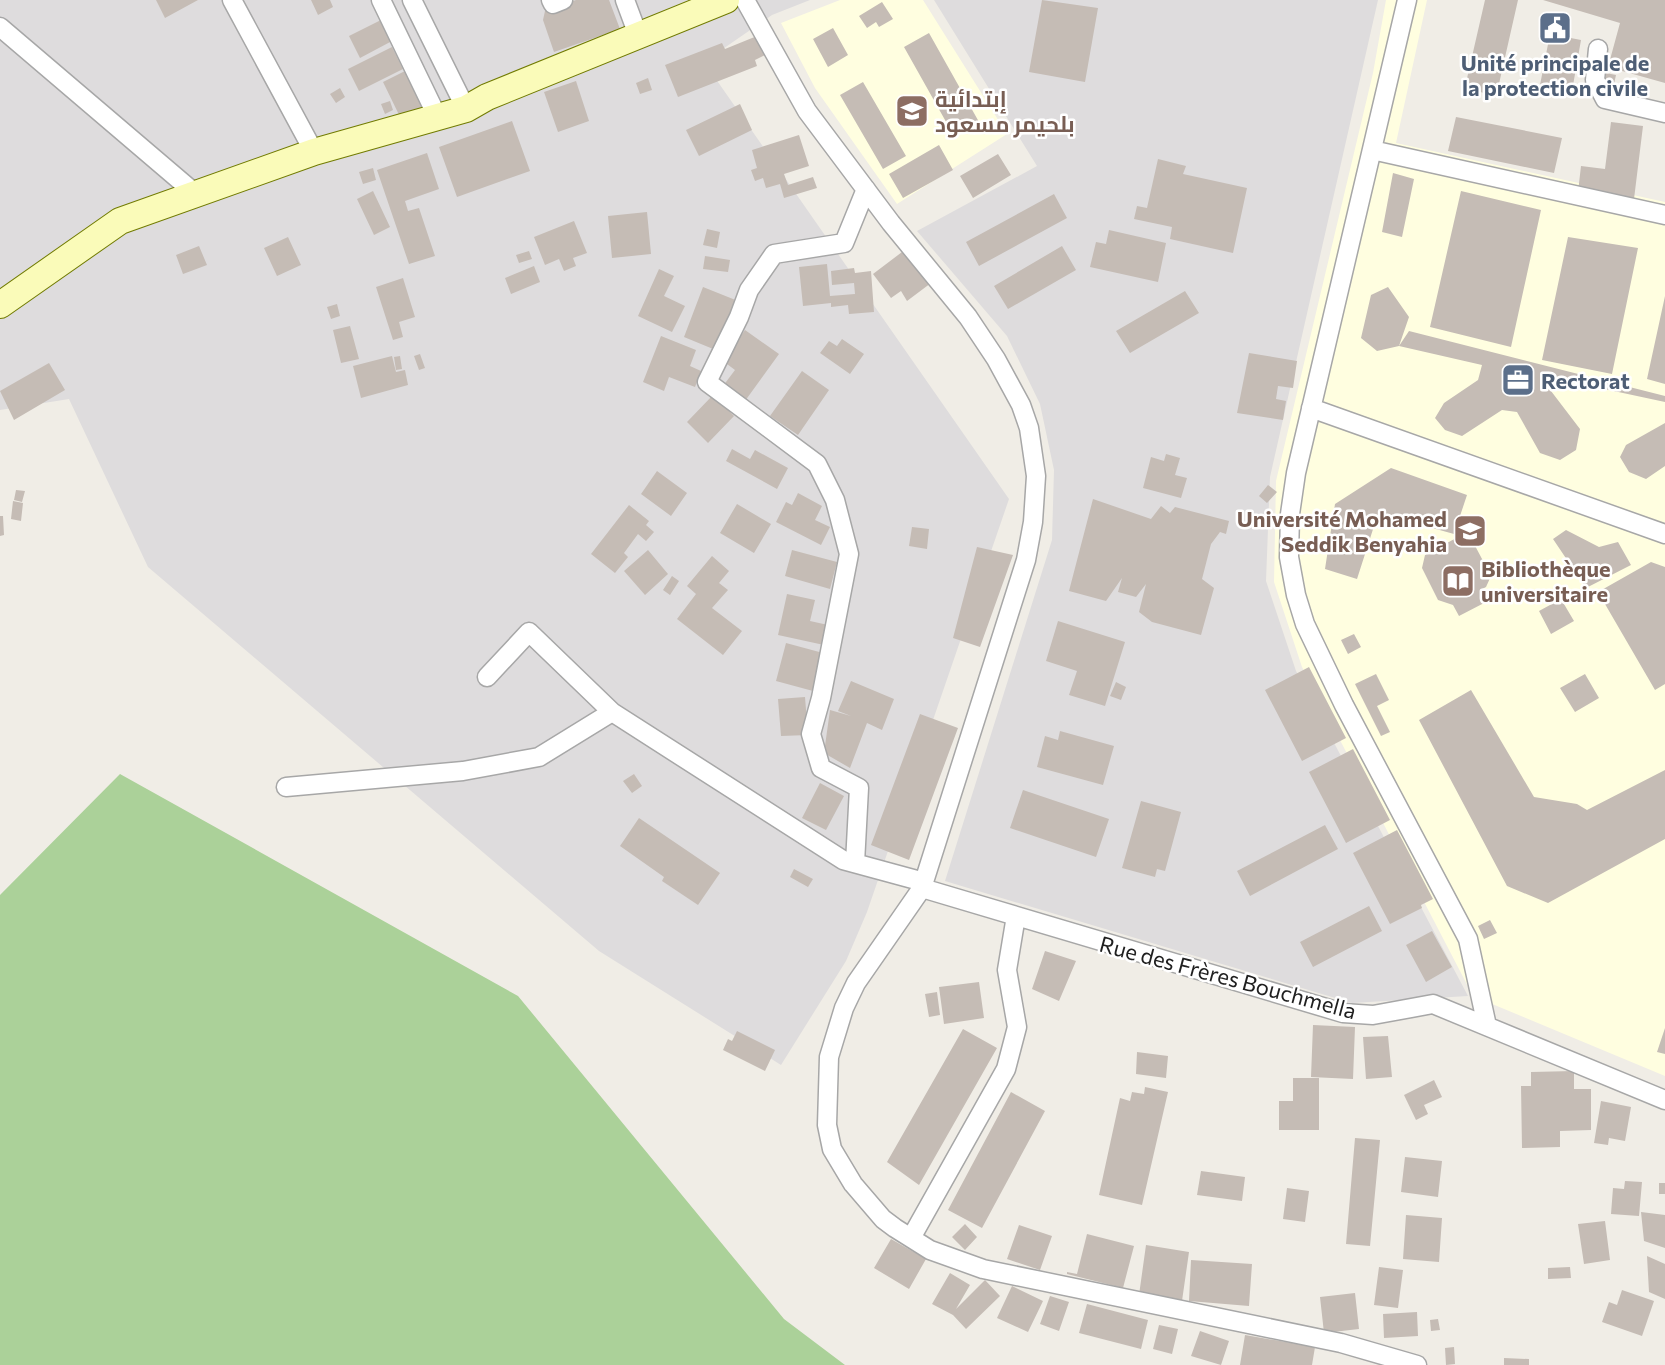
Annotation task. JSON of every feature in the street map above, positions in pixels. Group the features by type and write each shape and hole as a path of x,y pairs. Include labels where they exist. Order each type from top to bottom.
{"main road":[{"path":"0,305 120,221 314,152 466,109 487,97 726,0"}],"street":[{"path":"232,0 314,152"},
{"path":"381,0 437,116"},
{"path":"412,0 466,109"},
{"path":"551,0 553,4 563,0"},
{"path":"625,0 638,35"},
{"path":"745,0 801,102 866,189 968,317 1007,376 1026,417 1036,476 1033,522 1026,560 923,885 856,983 844,1008 829,1057 826,1100 832,1149 842,1166 883,1219 930,1250 983,1269 1341,1343 1417,1365"},
{"path":"1407,0 1296,473 1290,514 1290,566 1305,624 1344,705 1468,939 1487,1026"},
{"path":"3,35 197,195"},
{"path":"1598,49 1595,80 1605,99 1665,113"},
{"path":"1372,150 1665,215"},
{"path":"855,863 859,788 821,768 811,734 821,698 849,554 835,500 817,464 707,382 739,317 749,290 774,254 844,243 866,189"},
{"path":"1311,408 1665,534"},
{"name":"Rue des Frères Bouchmella","path":"487,677 529,632 612,712 843,860 1016,916 1343,1013 1373,1015 1433,1004 1665,1100"},
{"path":"286,787 463,771 539,757 612,712"},
{"path":"911,1239 1006,1069 1017,1027 1007,970 1016,916"}],"shaded area":[{"path":"0,0 810,0 772,15 704,62 1009,499 867,912 846,961 781,1065 599,951 148,567 69,399 0,410"},
{"name":"إبتدائية بلحيمر مسعود","path":"840,0 923,0 1007,134 897,204 815,88 781,23"},
{"path":"934,0 1378,0 1270,477 1266,581 1296,671 1468,996 1352,1003 945,881 1052,540 1054,470 1040,404 1007,336 917,231 1037,166"},
{"name":"Université Mohamed Seddik Benyahia","path":"1386,0 1427,0 1396,143 1665,202 1665,1076 1473,996 1302,667 1274,582 1276,481 1373,73"}],"green space":[{"path":"120,774 518,996 784,1319 845,1365 0,1365 0,895"}],"building":[{"path":"156,0 198,0 165,18"},
{"path":"311,0 330,0 333,7 318,15"},
{"path":"576,0 609,0 620,29 554,52 543,20 545,11"},
{"path":"1042,0 1098,8 1085,82 1029,72"},
{"path":"1485,0 1518,0 1496,97 1465,87"},
{"path":"1543,0 1665,0 1665,83 1608,67 1620,23"},
{"path":"882,2 893,19 879,27 876,22 867,28 859,16"},
{"path":"381,20 392,41 360,58 349,36"},
{"path":"833,28 848,55 828,67 813,39"},
{"path":"929,33 979,122 954,136 904,47"},
{"path":"1550,34 1581,40 1572,91 1540,85"},
{"path":"757,36 765,55 755,60 757,66 678,97 665,65 722,43 725,49"},
{"path":"392,47 403,69 359,91 348,69"},
{"path":"407,70 427,111 403,123 383,82"},
{"path":"1606,73 1616,75 1612,93 1602,91"},
{"path":"648,78 652,90 640,94 636,83"},
{"path":"576,81 589,121 558,132 544,92"},
{"path":"863,82 906,156 883,169 840,95"},
{"path":"340,88 345,97 336,103 330,94"},
{"path":"390,101 393,110 385,114 381,104"},
{"path":"740,104 752,130 699,156 686,130"},
{"path":"1456,117 1562,138 1554,173 1448,151"},
{"path":"512,121 530,171 457,197 439,147"},
{"path":"1611,122 1643,126 1634,199 1578,192 1581,166 1605,169"},
{"path":"799,135 809,166 784,174 788,185 813,177 817,188 784,198 780,184 766,188 763,178 755,181 751,170 757,168 752,150"},
{"path":"939,145 953,170 903,198 889,174"},
{"path":"427,153 439,189 405,201 408,211 419,208 435,256 409,264 377,170"},
{"path":"998,154 1011,175 973,198 960,176"},
{"path":"1158,159 1186,166 1183,174 1247,188 1233,253 1170,239 1172,227 1134,219 1137,206 1147,208"},
{"path":"373,168 376,180 363,184 359,172"},
{"path":"1393,173 1414,179 1402,237 1382,232"},
{"path":"373,191 390,227 374,235 357,199"},
{"path":"1461,191 1541,210 1511,347 1430,327"},
{"path":"1054,194 1067,218 979,266 966,242"},
{"path":"647,212 651,254 612,258 608,216"},
{"path":"574,221 587,253 573,258 576,266 564,271 559,259 545,265 534,237"},
{"path":"707,229 720,232 717,248 703,245"},
{"path":"1109,230 1166,243 1158,282 1090,267 1096,242 1106,244"},
{"path":"288,237 301,265 277,276 264,248"},
{"path":"1568,237 1638,248 1612,374 1542,360"},
{"path":"199,246 207,265 183,274 176,255"},
{"path":"1062,246 1076,270 1008,309 994,286"},
{"path":"906,249 931,283 907,301 901,291 891,298 873,274"},
{"path":"529,251 532,259 519,263 516,255"},
{"path":"705,256 730,260 728,272 703,269"},
{"path":"827,264 830,296 855,294 854,283 832,285 831,271 854,268 855,273 871,271 874,312 849,314 848,305 831,307 831,303 803,306 799,267"},
{"path":"534,266 540,282 511,294 505,278"},
{"path":"659,269 674,276 664,296 685,306 672,332 638,316"},
{"path":"403,278 415,317 399,322 403,337 393,340 376,287"},
{"path":"703,287 738,301 718,351 684,337"},
{"path":"1388,287 1409,317 1399,346 1377,351 1361,338 1371,295"},
{"path":"1185,291 1199,313 1130,353 1116,331"},
{"path":"1665,296 1665,384 1647,379"},
{"path":"337,304 340,316 331,319 327,307"},
{"path":"350,326 359,359 341,363 333,330"},
{"path":"745,330 779,354 745,401 723,386 735,370 723,361"},
{"path":"1409,331 1665,396 1665,402 1553,378 1551,391 1580,429 1576,450 1560,460 1540,453 1517,412 1502,410 1462,436 1445,430 1435,418 1444,403 1478,380 1482,365 1399,346"},
{"path":"661,336 696,350 690,366 701,371 695,387 669,377 664,391 643,382"},
{"path":"842,339 864,354 850,374 820,353 829,341 837,346"},
{"path":"1249,353 1297,361 1293,388 1278,386 1276,399 1286,401 1283,420 1237,413"},
{"path":"420,354 425,368 419,370 414,356"},
{"path":"392,356 396,372 405,370 408,385 361,398 353,366"},
{"path":"400,356 402,369 396,370 394,357"},
{"path":"49,363 65,390 14,420 0,391"},
{"path":"802,371 829,390 798,435 770,416"},
{"path":"713,395 734,416 708,443 687,422"},
{"path":"1665,423 1665,466 1646,479 1629,472 1620,457 1626,445"},
{"path":"732,449 750,459 755,450 788,468 777,489 726,461"},
{"path":"1166,454 1180,458 1175,475 1187,478 1181,498 1143,488 1151,457 1164,461"},
{"path":"1391,468 1467,495 1454,534 1389,516 1375,523 1357,579 1325,569 1335,504"},
{"path":"657,471 687,493 671,516 641,494"},
{"path":"1268,485 1277,492 1267,503 1259,496"},
{"path":"16,490 25,491 22,502 14,500"},
{"path":"798,493 822,506 815,520 830,527 821,545 776,522 786,502 792,505"},
{"path":"1093,499 1151,519 1161,506 1170,513 1175,507 1229,521 1226,534 1220,532 1211,544 1202,579 1214,588 1201,635 1152,622 1139,612 1146,584 1136,597 1118,592 1122,578 1106,601 1069,591"},
{"path":"13,501 23,503 21,521 11,519"},
{"path":"737,504 771,524 754,553 720,533"},
{"path":"629,505 649,521 646,525 654,532 646,541 638,534 624,553 628,557 615,573 591,554"},
{"path":"0,516 3,516 4,535 0,536"},
{"path":"912,527 929,529 927,549 909,546"},
{"path":"1566,530 1599,547 1618,542 1631,565 1586,588 1553,539"},
{"name":"Bibliothèque universitaire","path":"1458,537 1472,540 1491,576 1486,587 1480,590 1486,595 1486,602 1459,616 1453,605 1438,600 1422,568 1425,555"},
{"path":"977,547 1013,555 980,647 953,638"},
{"path":"648,550 668,574 645,595 624,571"},
{"path":"792,550 837,562 830,589 785,576"},
{"path":"712,556 729,571 719,583 728,590 712,608 742,631 723,655 677,619 696,594 687,586"},
{"path":"1651,562 1665,567 1665,684 1655,690 1598,592"},
{"path":"672,576 679,581 670,595 663,590"},
{"path":"787,594 815,600 810,621 828,625 824,645 778,635"},
{"path":"1561,599 1574,621 1551,634 1539,611"},
{"path":"1058,621 1125,642 1105,706 1069,695 1077,671 1046,661"},
{"path":"1354,634 1361,647 1348,654 1341,640"},
{"path":"786,643 823,653 813,691 776,681"},
{"path":"1309,667 1346,738 1302,761 1265,690"},
{"path":"1376,674 1389,700 1377,706 1390,732 1381,736 1355,684"},
{"path":"1585,674 1599,698 1575,712 1560,688"},
{"path":"851,681 894,699 882,730 867,723 850,768 824,753 830,710 851,716 838,711"},
{"path":"1116,682 1126,687 1121,700 1110,696"},
{"path":"1471,690 1534,797 1577,804 1587,810 1665,770 1665,839 1548,903 1507,886 1419,720"},
{"path":"805,697 808,735 781,736 778,699"},
{"path":"920,714 958,728 909,860 871,845"},
{"path":"1060,731 1114,746 1103,785 1037,767 1045,736 1058,740"},
{"path":"1353,749 1390,820 1346,843 1309,772"},
{"path":"634,774 642,786 632,793 623,781"},
{"path":"820,783 844,796 826,830 802,818"},
{"path":"1023,790 1109,819 1096,857 1010,828"},
{"path":"1141,801 1181,812 1165,871 1157,869 1155,877 1122,868"},
{"path":"639,818 720,873 698,905 662,881 664,877 620,846"},
{"path":"1325,825 1338,849 1250,896 1237,871"},
{"path":"1397,830 1433,899 1421,905 1422,908 1390,924 1353,853"},
{"path":"794,869 813,879 808,887 790,877"},
{"path":"1369,906 1382,931 1313,967 1300,942"},
{"path":"1490,920 1497,933 1484,939 1478,926"},
{"path":"1432,931 1452,967 1426,982 1406,945"},
{"path":"1045,951 1076,961 1059,1001 1032,989"},
{"path":"979,982 984,1018 944,1024 939,987"},
{"path":"937,992 940,1015 929,1017 925,994"},
{"path":"1313,1025 1355,1027 1353,1079 1311,1077"},
{"path":"1665,1028 1665,1054 1657,1052"},
{"path":"963,1029 997,1048 919,1185 887,1162"},
{"path":"737,1031 775,1050 765,1071 723,1050 728,1039 732,1041"},
{"path":"1388,1036 1392,1077 1366,1079 1363,1037"},
{"path":"1137,1052 1168,1056 1166,1078 1136,1074"},
{"path":"1574,1071 1574,1089 1591,1089 1591,1130 1560,1131 1560,1147 1522,1148 1521,1086 1531,1086 1531,1072"},
{"path":"1293,1078 1319,1078 1319,1130 1279,1130 1279,1101 1293,1101"},
{"path":"1434,1080 1442,1097 1424,1105 1428,1114 1416,1120 1404,1095"},
{"path":"1145,1087 1168,1092 1142,1205 1099,1195 1120,1098 1130,1101 1132,1092 1144,1094"},
{"path":"1011,1092 1045,1111 982,1228 948,1210"},
{"path":"1601,1101 1631,1107 1625,1141 1609,1138 1608,1145 1594,1143"},
{"path":"1355,1138 1380,1140 1370,1246 1346,1244"},
{"path":"1405,1157 1442,1161 1438,1197 1401,1192"},
{"path":"1201,1171 1245,1177 1242,1201 1197,1195"},
{"path":"1625,1181 1642,1182 1639,1216 1611,1214 1613,1188 1624,1189"},
{"path":"1659,1183 1665,1183 1665,1194 1659,1194"},
{"path":"1287,1188 1309,1191 1305,1222 1283,1219"},
{"path":"1641,1212 1665,1215 1665,1248 1644,1241"},
{"path":"1406,1215 1442,1218 1439,1262 1403,1259"},
{"path":"1605,1221 1610,1260 1584,1264 1578,1224"},
{"path":"965,1224 977,1237 965,1250 952,1237"},
{"path":"1019,1225 1052,1236 1040,1270 1007,1259"},
{"path":"1087,1234 1134,1246 1123,1288 1067,1274 1067,1272 1077,1274"},
{"path":"891,1239 926,1259 909,1289 874,1268"},
{"path":"1146,1245 1189,1252 1182,1301 1139,1295"},
{"path":"1647,1256 1665,1264 1665,1299 1649,1292"},
{"path":"1191,1260 1252,1264 1249,1306 1189,1301"},
{"path":"1379,1267 1403,1270 1398,1308 1374,1305"},
{"path":"1570,1267 1571,1278 1548,1279 1548,1268"},
{"path":"950,1273 970,1285 956,1309 985,1280 1000,1296 966,1329 953,1315 932,1304"},
{"path":"1012,1286 1043,1301 1028,1332 997,1318"},
{"path":"1622,1290 1654,1301 1642,1336 1602,1322 1609,1302 1617,1305"},
{"path":"1355,1293 1359,1329 1324,1333 1320,1297"},
{"path":"1050,1296 1069,1302 1059,1331 1040,1324"},
{"path":"1087,1304 1148,1320 1141,1349 1079,1333"},
{"path":"1417,1312 1418,1336 1384,1338 1383,1314"},
{"path":"1438,1319 1440,1330 1431,1331 1430,1320"},
{"path":"1159,1325 1178,1329 1172,1354 1153,1349"},
{"path":"1200,1331 1229,1341 1221,1365 1191,1356"},
{"path":"1245,1335 1315,1347 1312,1365 1240,1365"},
{"path":"1454,1347 1455,1364 1446,1365 1445,1348"},
{"path":"1504,1358 1529,1359 1529,1365 1504,1365"}],"place":[{"name":"Unité principale de la protection civile","path":"1555,28"},
{"name":"إبتدائية بلحيمر مسعود","path":"912,111"},
{"name":"Rectorat","path":"1518,380"},
{"name":"Université Mohamed Seddik Benyahia","path":"1470,531"},
{"name":"Bibliothèque universitaire","path":"1458,581"}]}
